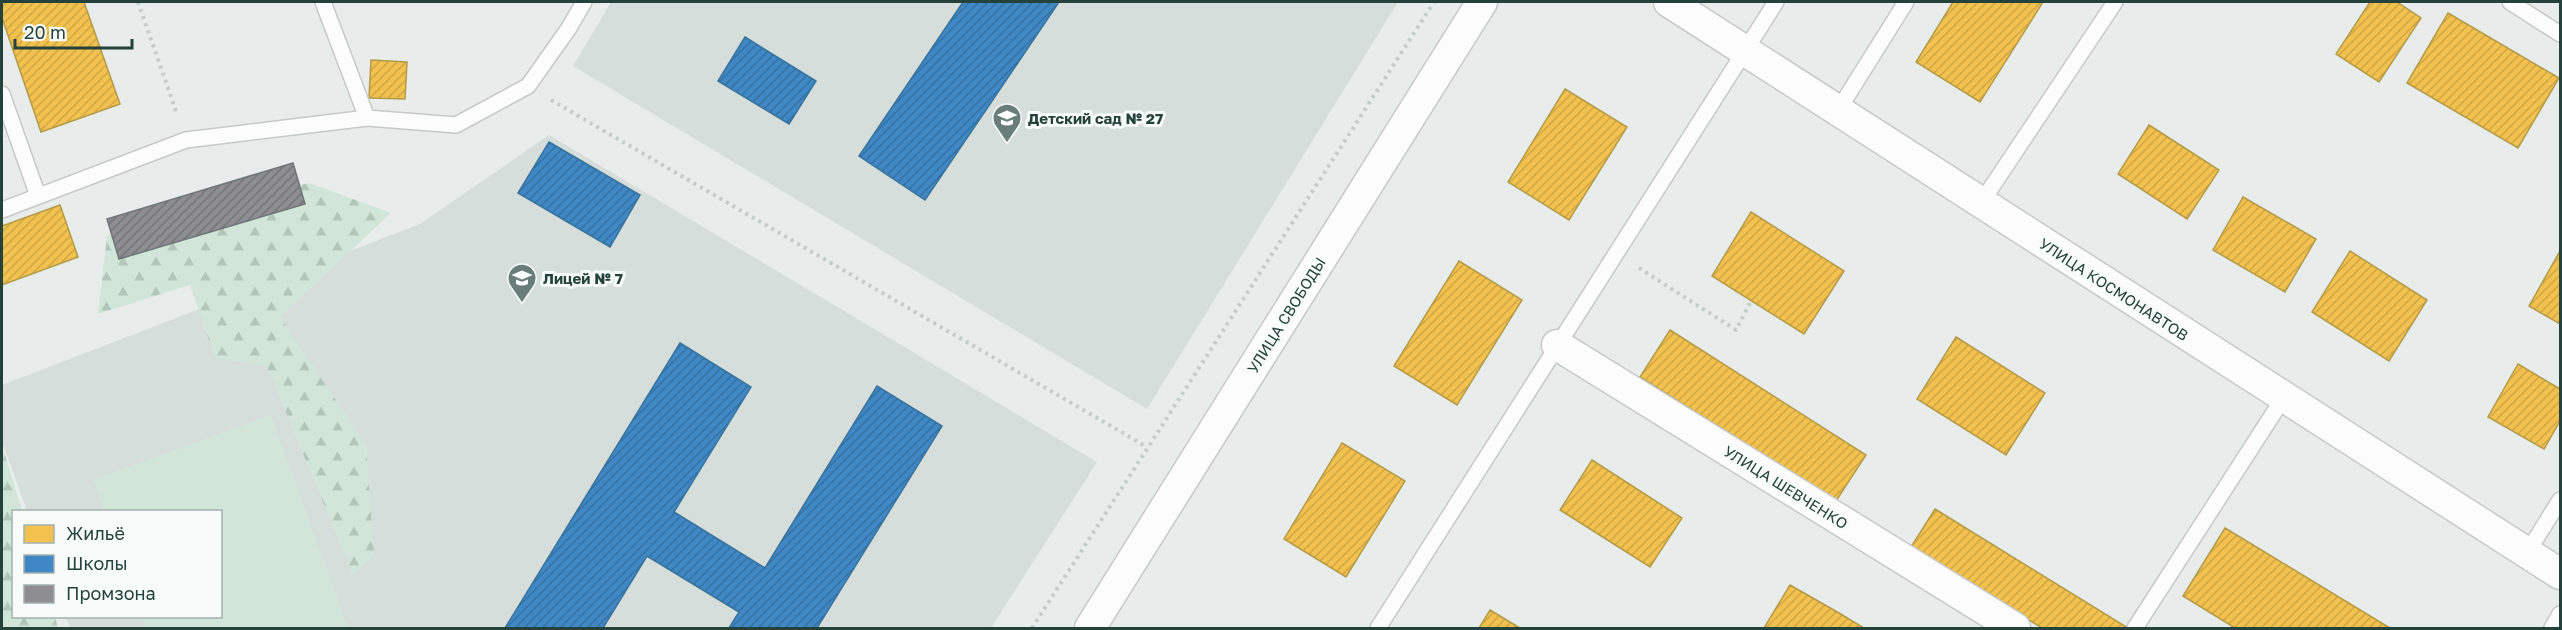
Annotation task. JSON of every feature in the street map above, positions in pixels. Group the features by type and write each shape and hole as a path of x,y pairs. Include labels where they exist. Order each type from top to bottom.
{"street":[{"name":"УЛИЦА СВОБОДЫ","path":"1090,628 1482,2"},
{"name":"УЛИЦА КОСМОНАВТОВ","path":"1669,2 1837,112 2560,574"},
{"name":"УЛИЦА ШЕВЧЕНКО","path":"1557,345 2015,628"}],"lane":[{"path":"324,2 367,118"},
{"path":"2,210 186,140 367,118 456,125 528,86 569,28 584,2"},
{"path":"1378,628 1776,2"},
{"path":"1837,112 1906,2"},
{"path":"1981,203 2115,2"},
{"path":"2510,2 2560,34"},
{"path":"2,94 38,196"},
{"path":"2135,628 2284,398"},
{"path":"2527,553 2560,500"},
{"path":"2552,628 2560,614"}],"path":[{"path":"138,2 186,140"},
{"path":"1032,628 1146,447 1434,2"},
{"path":"528,86 1146,447"},
{"path":"1616,252 1736,330 1751,301"}],"shaded area":[{"name":"Детский сад № 27","path":"611,2 1398,2 1147,409 573,66"},
{"name":"Лицей № 7","path":"549,135 1097,462 991,628 70,628 66,618 222,618 222,510 27,510 2,442 2,385 420,224"}],"green space":[{"path":"309,183 391,213 280,317 366,445 374,555 353,575 267,366 215,358 190,285 98,314 107,236 197,208"},
{"path":"271,415 348,628 146,628 142,618 222,618 222,510 104,510 93,480"},
{"path":"2,445 22,510 12,510 12,618 55,618 58,628 2,628"}],"building: Жильё":[{"path":"2,2 84,2 120,104 41,132 2,18"},
{"path":"1953,2 2043,2 1980,102 1916,62"},
{"path":"2370,2 2397,2 2421,18 2379,82 2336,54"},
{"path":"2448,13 2559,78 2518,148 2407,83"},
{"path":"371,60 407,62 405,99 369,98"},
{"path":"1565,89 1627,127 1569,220 1508,182"},
{"path":"2149,125 2219,170 2187,219 2118,174"},
{"path":"2243,197 2316,239 2285,292 2213,250"},
{"path":"60,205 78,257 2,285 2,226"},
{"path":"1751,212 1844,271 1804,334 1712,276"},
{"path":"2350,251 2427,300 2389,361 2312,312"},
{"path":"2560,251 2560,324 2529,306"},
{"path":"1459,261 1522,300 1457,405 1394,366"},
{"path":"1670,330 1866,455 1836,501 1640,377"},
{"path":"1956,337 2045,393 2006,455 1917,399"},
{"path":"2518,364 2560,389 2560,421 2544,449 2488,417"},
{"path":"1342,443 1405,481 1346,577 1284,539"},
{"path":"1592,460 1682,518 1650,567 1560,510"},
{"path":"1935,509 2128,628 2042,628 1911,547"},
{"path":"2225,528 2390,628 2235,628 2183,596"},
{"path":"1790,585 1839,613 1864,628 1764,628"},
{"path":"1490,610 1520,628 1479,628"}],"building: Школы":[{"path":"963,2 1059,2 925,200 859,156"},
{"path":"745,37 816,81 789,124 718,81"},
{"path":"549,142 640,195 610,247 518,193"},
{"path":"680,343 751,387 674,512 765,568 877,386 942,426 817,628 729,628 739,612 647,556 603,628 505,628"}],"building: Промзона":[{"path":"293,163 305,204 119,259 107,219"}],"place":[{"name":"Детский сад № 27","path":"1007,144"},
{"name":"Лицей № 7","path":"522,304"}]}
